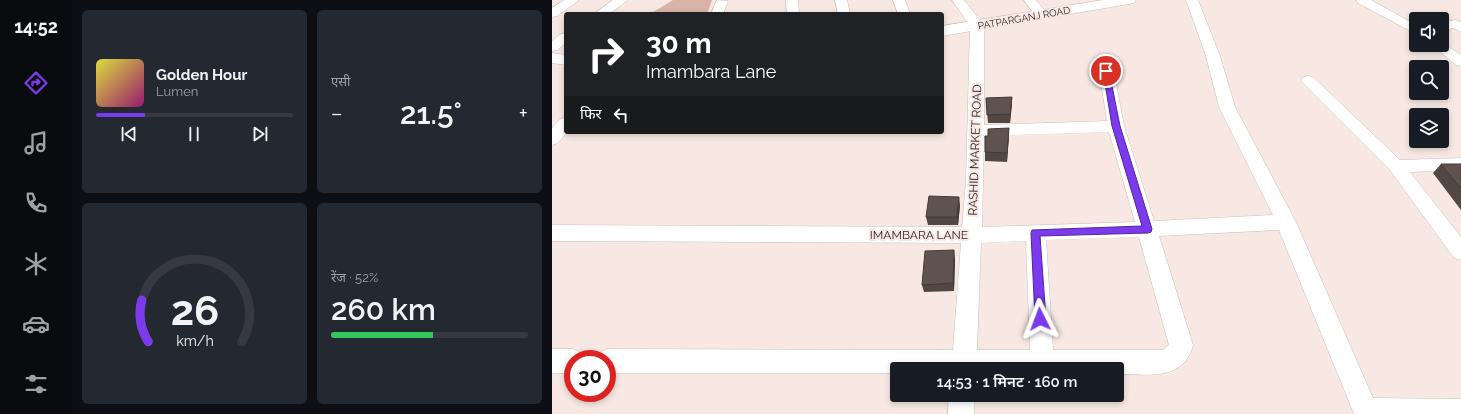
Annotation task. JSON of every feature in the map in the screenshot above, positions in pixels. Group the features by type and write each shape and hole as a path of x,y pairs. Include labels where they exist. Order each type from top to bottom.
{"street":[{"path":"552,13 572,0"},
{"path":"603,12 622,0"},
{"path":"792,0 793,12"},
{"path":"840,0 843,12"},
{"path":"899,0 903,12"},
{"path":"958,0 977,26"},
{"path":"1030,0 1042,15"},
{"name":"PATPARGANJ ROAD","path":"944,32 1042,15 1096,3 1129,0"},
{"path":"1192,0 1213,56 1227,107 1286,222 1367,412 1461,412"},
{"path":"1362,0 1409,26"},
{"path":"718,12 722,1"},
{"name":"RASHID MARKET ROAD","path":"964,362 977,131 977,26"},
{"path":"552,30 564,32"},
{"path":"552,47 564,38"},
{"path":"1447,52 1461,62"},
{"path":"1104,57 1116,126 1148,229 1181,344 1179,352 1176,356 1166,362 1124,362"},
{"path":"552,58 564,60"},
{"path":"1308,80 1396,166 1461,252"},
{"path":"552,139 564,125"},
{"path":"977,131 1116,126"},
{"path":"1396,166 1461,164"},
{"name":"IMAMBARA LANE","path":"553,235 972,235 1148,229 1286,222"},
{"path":"1036,233 1042,362"},
{"path":"552,361 564,361"},
{"path":"616,361 890,364"},
{"path":"961,414 962,402"}],"shaded area":[{"path":"673,0 712,0 708,12 653,12"}],"building":[{"path":"1012,97 1010,114 987,115 986,98"},
{"path":"1009,128 1007,153 985,152 985,136 988,136 988,129"},
{"path":"1441,164 1461,164 1461,189"},
{"path":"929,196 959,197 957,217 926,217"},
{"path":"954,250 953,283 922,285 925,251"}],"route":[{"path":"1040,319 1036,233 1148,229 1116,126 1106,71"}]}
